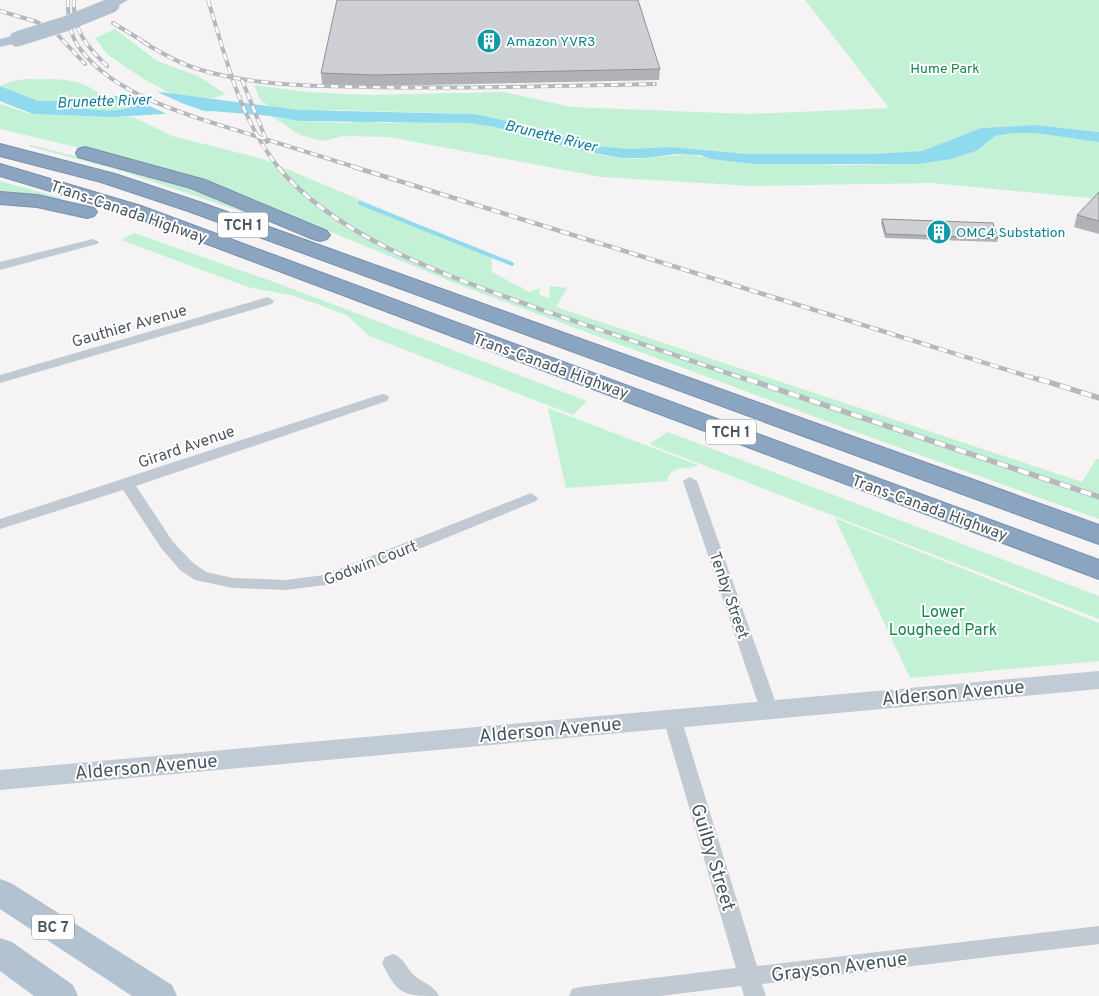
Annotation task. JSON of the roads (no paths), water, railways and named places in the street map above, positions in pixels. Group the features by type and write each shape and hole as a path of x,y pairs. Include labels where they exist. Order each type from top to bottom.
{"highway":[{"path":"0,134 154,170 198,184 308,230 481,312"},
{"name":"Trans-Canada Highway","path":"0,150 63,166 150,192 1099,535"},
{"name":"Trans-Canada Highway","path":"0,170 134,210 1099,570"},
{"path":"0,198 37,202 86,211 363,295"}],"main road":[{"path":"7,38 65,24 111,1"},
{"name":"BC 7","path":"0,892 160,996"},
{"path":"0,952 60,996"}],"street":[{"path":"0,266 93,242"},
{"path":"239,296 249,307"},
{"name":"Gauthier Avenue","path":"0,379 268,301"},
{"name":"Girard Avenue","path":"0,524 127,484 382,398"},
{"name":"Tenby Street","path":"690,481 769,709"},
{"name":"Godwin Court","path":"127,484 177,557 201,576 234,583 286,585 327,580 530,498"},
{"name":"Alderson Avenue","path":"0,780 1099,679"},
{"name":"Guilby Street","path":"672,718 752,986"},
{"name":"Grayson Avenue","path":"580,996 752,986 1099,935"},
{"path":"393,963 406,982 428,996"}],"water":[{"name":"Brunette River","path":"0,86 38,101 66,101 160,92 299,110 474,114 513,122 587,145 628,149 671,147 747,154 872,154 922,151 981,128 1036,125 1099,132 1099,142 1035,133 1014,133 995,136 976,151 952,159 919,164 754,164 711,159 700,155 676,154 645,158 622,158 578,150 495,127 470,123 299,121 271,116 212,111 114,117 33,114 0,101","holes":["127,100 141,102 125,109 116,110 98,110 71,106"]}],"waterway":[{"path":"360,203 512,264"}],"railway":[{"path":"68,0 70,26 77,44 96,67 115,81 137,94 160,104 258,137"},
{"path":"74,0 78,29 93,52 107,66"},
{"path":"208,0 232,77"},
{"path":"0,11 37,22 55,32 85,64"},
{"path":"113,23 149,45"},
{"path":"143,42 193,68 232,77"},
{"path":"232,77 285,84 441,88 655,84"},
{"path":"232,77 244,109 258,137"},
{"path":"242,80 266,139"},
{"path":"258,137 266,139"},
{"path":"258,137 279,168"},
{"path":"266,139 358,168"},
{"path":"354,167 1043,381"},
{"path":"279,168 304,193 333,216 400,254 472,285 751,381"},
{"path":"747,379 1099,497"},
{"path":"1039,379 1099,398"}],"place":[{"name":"Amazon YVR3","path":"489,41"},
{"name":"OMC4 Substation","path":"939,232"}],"park label":[{"name":"Hume Park","path":"945,68"},
{"name":"Lower Lougheed Park","path":"943,620"}]}
